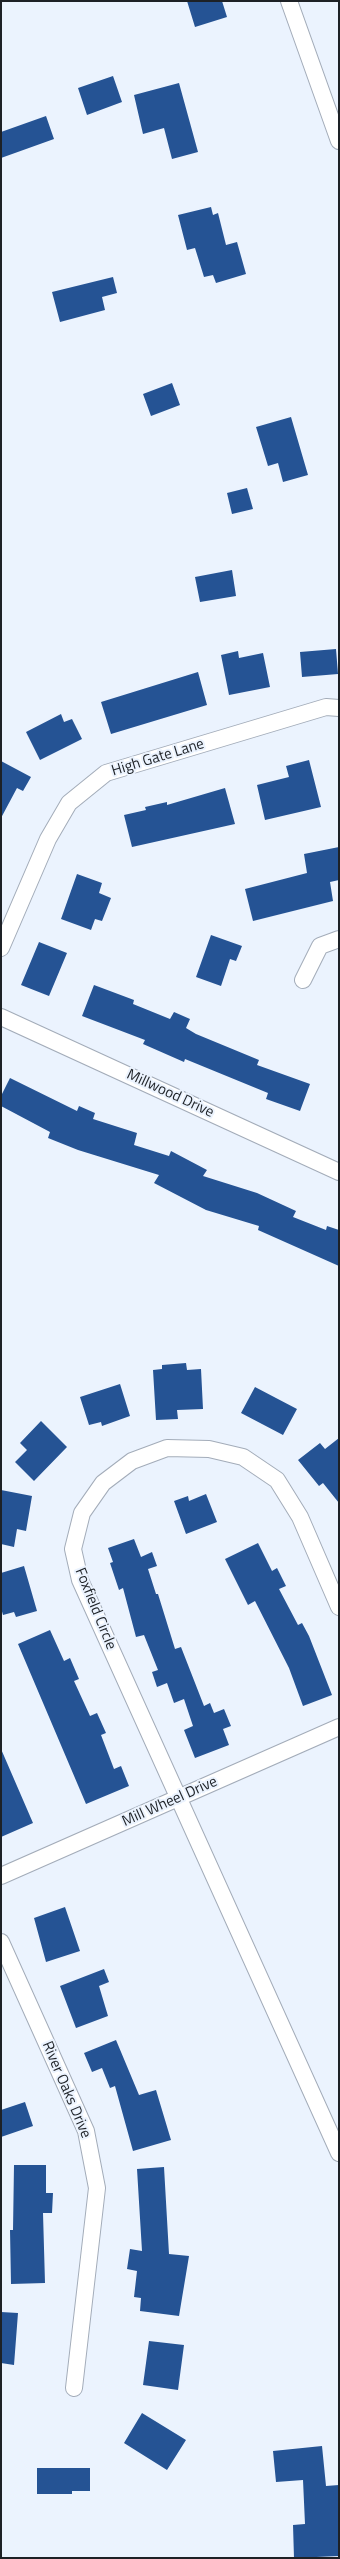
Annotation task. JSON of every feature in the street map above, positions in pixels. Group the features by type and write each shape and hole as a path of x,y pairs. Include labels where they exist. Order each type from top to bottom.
{"street":[{"path":"289,1 339,141"},
{"name":"High Gate Lane","path":"1,948 48,839 69,803 106,773 326,707 339,708"},
{"path":"303,980 320,946 339,939"},
{"name":"Millwood Drive","path":"1,1016 339,1172"},
{"name":"Foxfield Circle","path":"339,1607 300,1517 277,1480 243,1456 209,1449 167,1448 132,1461 103,1483 82,1513 73,1549 80,1580 339,2153"},
{"name":"Mill Wheel Drive","path":"1,1876 339,1727"},
{"name":"River Oaks Drive","path":"1,1942 86,2131 97,2188 74,2388"}],"building":[{"path":"187,1 222,1 227,17 195,27"},
{"path":"113,76 122,102 87,115 78,88"},
{"path":"179,83 198,152 172,159 164,128 143,134 134,95"},
{"path":"46,116 54,139 1,158 1,132"},
{"path":"211,207 213,215 218,213 226,245 237,242 246,274 216,283 213,275 204,277 195,248 187,250 178,215"},
{"path":"113,277 117,293 102,297 105,310 60,322 52,292"},
{"path":"172,383 180,405 151,416 143,394"},
{"path":"291,417 308,475 283,482 278,463 268,466 256,427"},
{"path":"247,488 253,509 232,514 227,493"},
{"path":"232,570 236,596 200,602 195,577"},
{"path":"336,649 338,674 302,677 300,652"},
{"path":"238,651 239,658 263,653 270,687 229,695 221,655"},
{"path":"198,672 207,705 111,734 101,702"},
{"path":"61,714 64,722 72,719 82,739 40,760 26,732"},
{"path":"309,760 321,807 265,820 257,785 289,777 286,766"},
{"path":"1,761 31,777 23,791 17,788 1,818"},
{"path":"225,788 235,824 132,847 124,815 146,810 145,807 167,802 167,805"},
{"path":"339,847 339,880 330,882 333,901 253,921 245,889 307,873 304,854"},
{"path":"77,874 102,883 99,893 111,898 102,921 95,919 91,930 61,919"},
{"path":"211,935 242,946 236,961 230,959 221,986 196,977"},
{"path":"39,942 67,953 49,996 21,985"},
{"path":"94,985 134,1000 133,1004 170,1019 174,1012 190,1019 186,1028 196,1034 259,1060 257,1065 310,1084 300,1111 266,1099 268,1093 185,1059 184,1062 143,1044 145,1040 82,1016"},
{"path":"10,1078 77,1111 79,1106 95,1113 93,1119 137,1133 134,1145 169,1156 171,1151 207,1170 203,1176 257,1193 296,1211 293,1217 326,1230 327,1226 339,1230 339,1266 258,1230 259,1226 206,1210 154,1183 159,1175 78,1150 48,1138 50,1132 1,1106 1,1096"},
{"path":"186,1363 187,1370 201,1369 203,1409 177,1410 178,1419 156,1420 153,1370 162,1369 162,1365"},
{"path":"120,1384 130,1416 102,1426 101,1422 89,1425 80,1397"},
{"path":"255,1387 297,1409 283,1435 241,1413"},
{"path":"41,1421 67,1447 34,1481 15,1462 27,1450 20,1443"},
{"path":"339,1438 339,1503 323,1483 319,1486 298,1460 320,1443 325,1449"},
{"path":"1,1490 32,1496 26,1531 17,1529 14,1547 1,1544"},
{"path":"206,1494 217,1522 186,1534 174,1501 188,1496 189,1501"},
{"path":"134,1539 141,1557 152,1552 157,1566 148,1569 156,1594 158,1594 175,1649 181,1647 204,1706 210,1703 214,1713 224,1709 231,1726 223,1729 229,1745 195,1758 184,1730 193,1726 184,1699 174,1703 167,1683 157,1687 152,1672 158,1670 144,1635 136,1637 123,1588 119,1590 110,1563 113,1562 108,1548"},
{"path":"258,1543 272,1571 277,1568 286,1586 279,1589 298,1625 302,1623 309,1636 332,1695 303,1706 289,1668 255,1601 248,1605 225,1559"},
{"path":"24,1566 37,1611 16,1617 14,1612 3,1615 1,1608 1,1573"},
{"path":"50,1630 64,1661 70,1658 79,1679 74,1681 90,1716 97,1713 106,1733 101,1735 114,1769 121,1766 129,1786 86,1804 18,1644"},
{"path":"1,1749 33,1823 1,1837"},
{"path":"65,1907 80,1951 46,1962 34,1918"},
{"path":"104,1969 109,1982 99,1986 108,2016 76,2028 60,1986"},
{"path":"116,2040 139,2095 156,2090 171,2140 133,2151 115,2086 110,2088 102,2068 92,2072 84,2053"},
{"path":"25,2102 33,2126 1,2137 1,2110"},
{"path":"14,2165 46,2165 46,2193 53,2193 52,2213 43,2213 45,2283 11,2284 10,2230 13,2230"},
{"path":"164,2167 169,2254 189,2256 179,2316 140,2311 141,2298 134,2297 137,2271 127,2269 130,2249 142,2251 137,2169"},
{"path":"1,2312 18,2313 14,2365 1,2363"},
{"path":"149,2341 184,2345 178,2390 143,2385"},
{"path":"142,2413 186,2440 167,2470 124,2443"},
{"path":"322,2446 326,2486 339,2485 339,2556 294,2558 293,2525 305,2524 303,2480 276,2482 273,2451"},
{"path":"37,2468 90,2468 90,2491 72,2491 72,2494 37,2494"}]}
